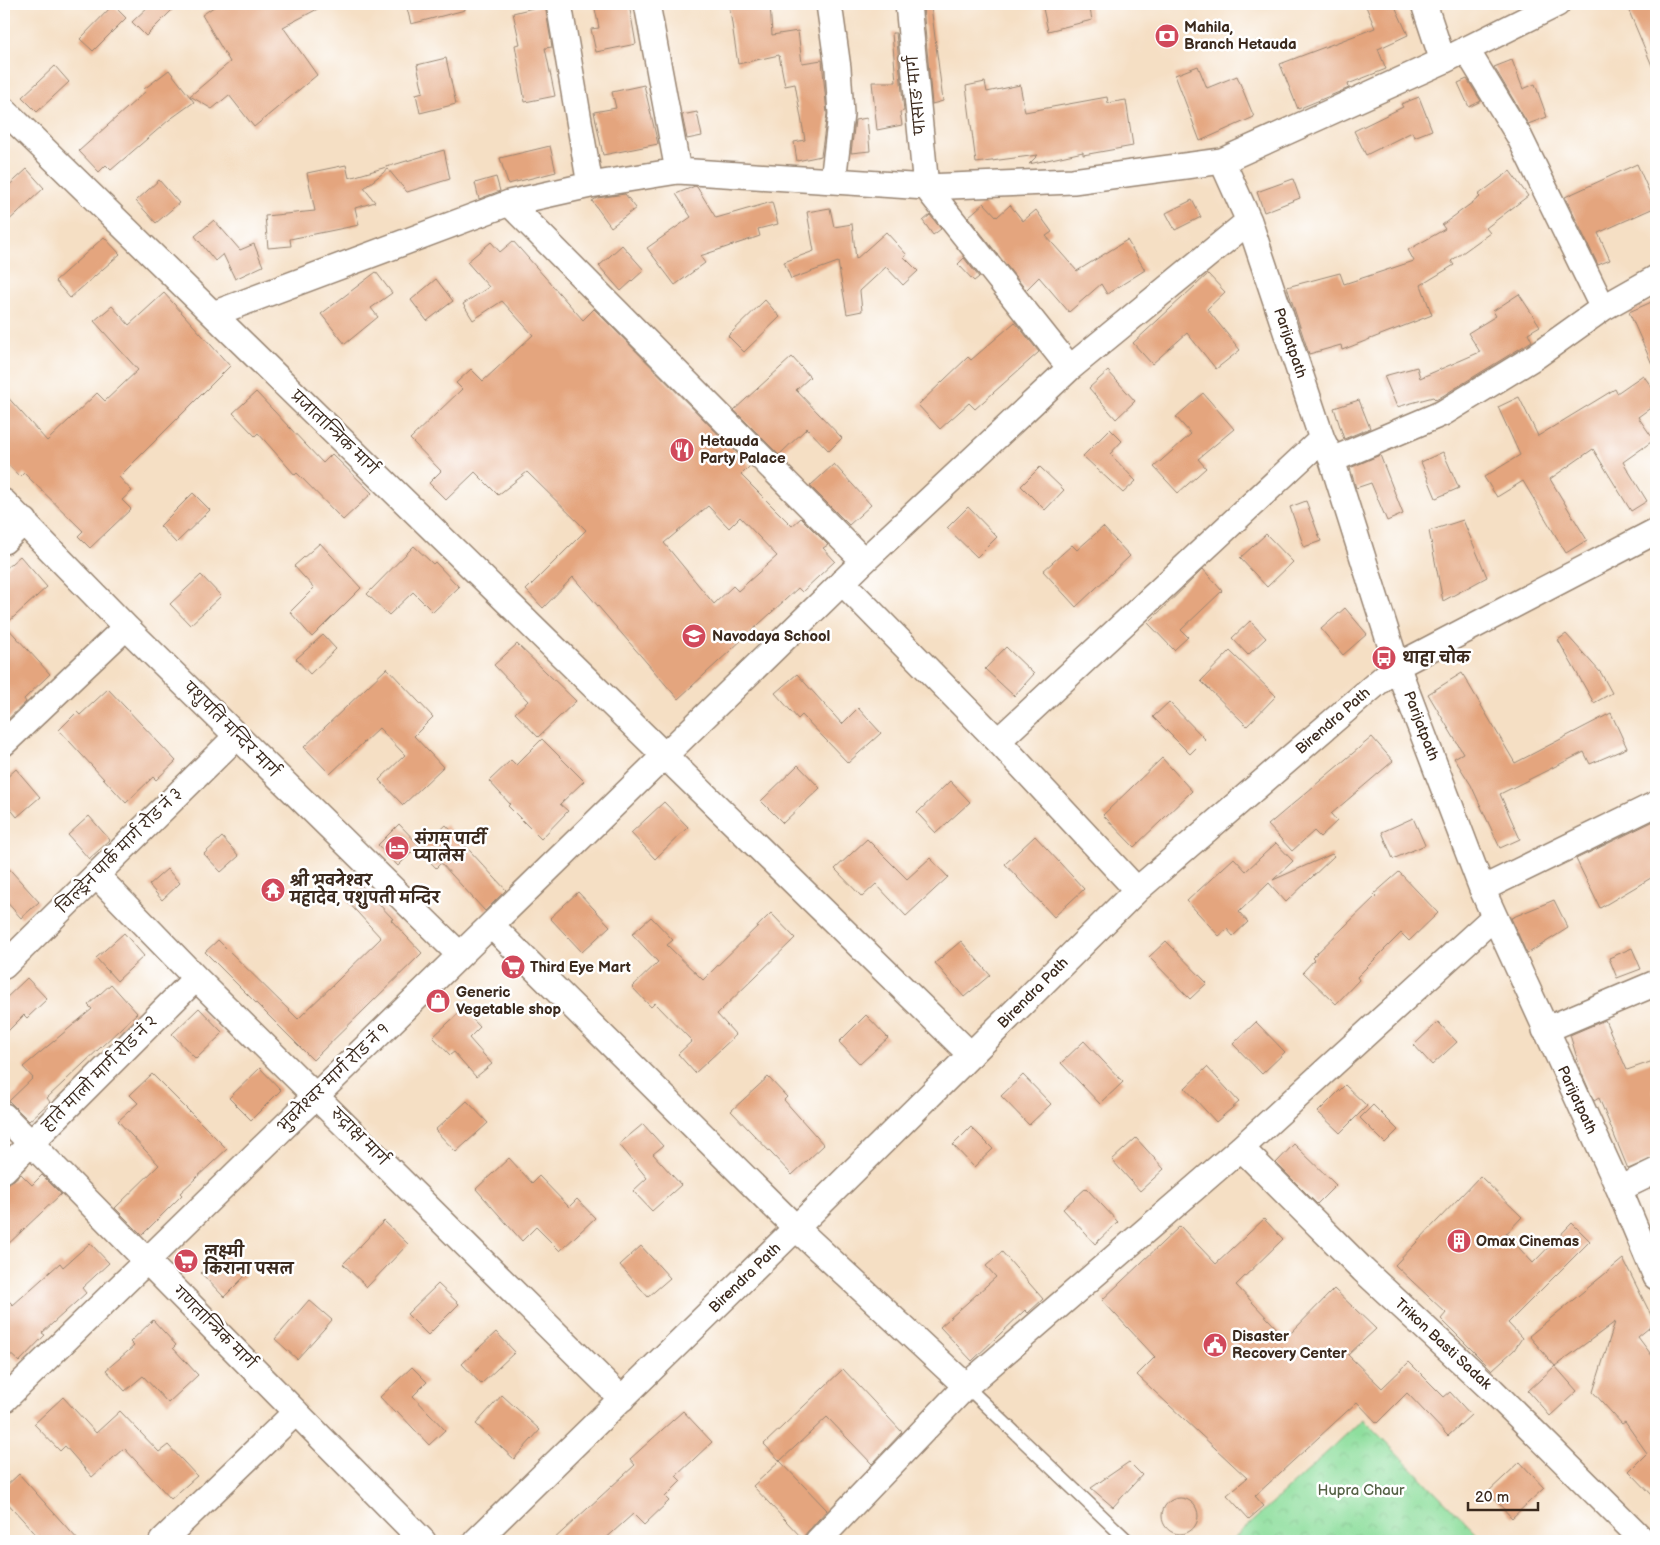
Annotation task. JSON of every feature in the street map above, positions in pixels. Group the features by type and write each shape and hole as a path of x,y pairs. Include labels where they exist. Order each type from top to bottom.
{"street":[{"path":"559,4 590,184"},
{"path":"647,4 678,171"},
{"path":"829,4 838,68 841,114 833,181"},
{"name":"पासाङ मार्ग","path":"908,4 926,187"},
{"path":"1424,4 1443,61"},
{"path":"213,314 509,203 590,184 678,171 926,187 1073,182 1222,161 1443,61 1557,4"},
{"path":"1466,50 1519,136 1603,308"},
{"name":"प्रजातान्त्रिक मार्ग","path":"4,110 971,1055"},
{"name":"Parijatpath","path":"1222,161 1249,221 1327,450 1397,666 1482,890 1619,1189 1656,1277"},
{"path":"926,187 1070,368"},
{"path":"509,203 864,561"},
{"name":"भुवनेश्वर मार्ग रोड नं १","path":"4,1400 864,561 1070,368 1249,221"},
{"path":"998,741 1327,450 1443,413 1536,356 1603,308 1656,278"},
{"name":"पशुपति मन्दिर मार्ग","path":"4,502 25,521 126,627 460,956"},
{"path":"4,541 25,521"},
{"name":"Birendra Path","path":"476,1541 796,1228 1137,890 1397,666 1656,531"},
{"path":"842,582 998,741 1137,890"},
{"path":"4,743 126,627"},
{"name":"चिल्ड्रेन पार्क मार्ग रोड नं ३","path":"4,966 237,736"},
{"path":"1482,890 1656,804"},
{"name":"रुद्राक्ष मार्ग","path":"96,875 196,978 317,1095 622,1399"},
{"path":"818,1541 966,1386 1241,1148 1494,917"},
{"path":"491,925 796,1228 966,1386"},
{"name":"हाते मालो मार्ग रोड नं २","path":"4,1170 196,978"},
{"path":"1545,1030 1656,983"},
{"name":"गणतान्त्रिक मार्ग","path":"4,1116 423,1541"},
{"name":"Trikon Basti Sadak","path":"1241,1148 1363,1270 1492,1390 1644,1541"},
{"path":"1619,1189 1656,1171"},
{"path":"162,1541 296,1412"}],"lane":[{"path":"966,1386 1128,1541"}],"green space":[{"name":"Hupra Chaur","path":"1363,1419 1484,1541 1231,1541"}],"building":[{"path":"151,4 178,4 146,36 132,22"},
{"path":"218,4 327,4 283,27 317,75 254,127 229,95 212,109 190,96 230,62 202,15"},
{"path":"406,4 464,4 465,10 411,24"},
{"path":"594,4 629,4 636,44 596,52 591,29 599,28"},
{"path":"729,4 770,4 772,35 798,31 802,63 822,60 827,114 821,156 797,161 794,142 805,140 795,84 785,86 779,55 738,64"},
{"path":"1042,4 1089,4 1092,20 1048,31"},
{"path":"1365,4 1394,4 1408,35 1378,49 1386,69 1348,84 1349,88 1298,109 1280,64 1375,28"},
{"path":"1626,4 1653,4 1656,11 1656,75"},
{"path":"113,5 126,18 93,51 80,39"},
{"path":"545,5 552,47 545,48 555,96 525,102 515,45 520,44 513,13"},
{"path":"931,6 943,101 932,104 923,7"},
{"path":"892,33 896,33 904,111 900,112 902,125 877,130 872,82 896,82"},
{"path":"446,58 456,104 420,113 416,94 423,92 417,65"},
{"path":"1512,60 1523,89 1535,84 1547,117 1528,124 1494,67"},
{"path":"55,66 69,82 37,112 22,97"},
{"path":"1198,66 1207,88 1237,76 1254,117 1200,141 1175,75"},
{"path":"169,70 194,102 169,120 111,170 106,165 99,172 79,151 146,91 144,89"},
{"path":"1467,79 1481,101 1469,107 1458,83"},
{"path":"985,82 987,92 1020,85 1025,112 1107,97 1108,103 1126,100 1133,146 1083,155 1083,152 1029,164 1038,155 976,163 966,86"},
{"path":"644,85 658,144 603,155 594,112 616,108 612,92"},
{"path":"1419,97 1432,130 1414,137 1412,132 1366,155 1354,131 1403,107 1401,104"},
{"path":"697,112 702,136 687,139 682,115"},
{"path":"867,118 870,151 851,153 855,120"},
{"path":"550,146 556,172 508,184 500,158"},
{"path":"444,150 450,179 407,192 388,169 364,188 375,202 355,208 359,225 290,239 291,246 268,248 265,216 315,211 307,173 346,165 349,178"},
{"path":"1637,164 1656,207 1598,233 1610,260 1598,265 1565,197"},
{"path":"27,169 44,188 4,225 4,190"},
{"path":"1510,171 1528,196 1486,228 1490,233 1451,261 1454,265 1421,285 1432,315 1342,350 1341,345 1309,354 1287,287 1340,273 1344,284 1414,261 1408,250 1445,229 1442,225 1480,197 1478,195"},
{"path":"496,177 500,191 479,199 475,183"},
{"path":"1293,179 1300,198 1264,212 1257,192"},
{"path":"159,180 179,203 156,223 136,201"},
{"path":"695,186 716,218 772,202 778,224 758,229 760,236 700,256 705,263 675,285 647,248 691,217 676,194"},
{"path":"625,194 636,208 611,227 592,201 597,198"},
{"path":"1192,200 1201,217 1175,230 1166,213"},
{"path":"984,203 997,217 1010,205 1023,221 1036,210 1052,232 1046,236 1077,271 1127,240 1145,270 1107,294 1101,284 1069,312 1039,277 1026,290 968,217"},
{"path":"830,208 834,227 852,224 856,259 886,232 907,255 904,257 918,271 903,285 886,267 860,291 862,311 847,314 838,262 791,279 784,262 814,251 807,212"},
{"path":"930,215 941,229 933,235 923,221"},
{"path":"214,220 240,250 254,244 263,266 235,279 223,254 215,261 195,236"},
{"path":"104,237 120,254 70,298 55,281"},
{"path":"513,241 583,320 594,309 750,466 741,475 792,526 801,518 828,545 823,548 835,561 802,592 798,588 678,699 573,577 543,608 526,590 586,530 527,472 498,495 475,472 446,500 429,483 441,471 410,439 462,389 456,383 471,369 483,381 533,335 502,301 473,320 463,304 489,287 467,262 491,242 500,252","holes":["708,506 729,528 740,517 777,556 738,591 733,586 714,604 664,543"]},
{"path":"622,245 644,270 621,291 599,266"},
{"path":"964,258 979,277 974,281 958,264"},
{"path":"376,272 392,293 371,308 378,317 345,344 321,314"},
{"path":"1208,274 1225,292 1207,309 1240,350 1216,369 1187,333 1152,364 1133,343"},
{"path":"436,279 453,301 427,321 411,300"},
{"path":"164,293 230,366 119,477 132,491 122,500 131,509 90,548 78,536 83,531 24,473 20,477 4,460 4,393 47,441 97,393 105,401 138,370 94,321 112,306 129,325"},
{"path":"1519,294 1540,326 1528,333 1532,341 1436,400 1433,397 1397,407 1384,376 1417,367 1420,378 1480,352 1468,333 1496,316 1493,311"},
{"path":"765,300 780,317 744,352 728,336"},
{"path":"1656,300 1656,373 1629,312"},
{"path":"1015,322 1039,352 975,409 969,403 940,429 918,405 968,357 971,360"},
{"path":"792,357 810,377 796,390 842,438 829,451 807,428 779,455 734,410"},
{"path":"1108,371 1135,401 1116,419 1089,388"},
{"path":"1643,375 1656,393 1656,404 1638,417 1654,440 1623,462 1647,501 1631,511 1593,449 1550,479 1587,540 1566,553 1523,481 1497,497 1484,477 1520,455 1498,407 1519,397 1538,436 1615,389 1617,393"},
{"path":"256,392 323,463 332,454 372,493 343,520 297,473 295,475 258,433 255,436 233,413"},
{"path":"1203,393 1234,429 1198,459 1206,468 1178,493 1154,467 1191,434 1176,417"},
{"path":"1359,400 1370,428 1344,439 1334,408"},
{"path":"1110,429 1122,441 1110,454 1136,481 1123,493 1083,456"},
{"path":"1443,452 1459,488 1436,498 1421,462"},
{"path":"1380,455 1403,514 1387,521 1371,483 1356,488 1350,468"},
{"path":"834,464 871,505 849,525 810,486"},
{"path":"1040,467 1064,490 1045,510 1021,486"},
{"path":"193,493 210,510 176,543 160,526"},
{"path":"1306,501 1321,541 1304,547 1290,507"},
{"path":"968,507 997,537 977,557 947,528"},
{"path":"1463,520 1487,577 1443,601 1429,531"},
{"path":"1103,527 1130,556 1076,607 1043,571 1072,545 1077,550"},
{"path":"1266,534 1293,562 1267,587 1240,558"},
{"path":"320,543 361,588 312,637 290,612 314,588 294,566"},
{"path":"414,546 433,564 435,562 459,587 433,612 413,592 389,615 367,594"},
{"path":"20,556 47,587 5,625 50,674 24,699 26,702 4,723 4,570"},
{"path":"1203,569 1222,591 1181,630 1188,637 1174,650 1148,623"},
{"path":"201,575 221,596 190,625 170,604"},
{"path":"1345,608 1367,634 1343,655 1321,629"},
{"path":"1250,621 1266,638 1248,655 1232,638"},
{"path":"1566,634 1601,673 1612,693 1594,703 1558,640"},
{"path":"323,635 336,649 310,674 296,659"},
{"path":"517,644 576,701 538,737 515,713 528,701 494,665"},
{"path":"1006,647 1034,674 1014,696 985,669"},
{"path":"1230,651 1276,696 1247,726 1201,681"},
{"path":"387,668 433,717 414,736 443,767 403,805 379,780 405,755 379,728 330,774 304,747"},
{"path":"1462,673 1515,763 1611,713 1627,748 1590,764 1584,752 1500,794 1520,839 1500,848 1471,785 1454,758 1463,753 1428,694"},
{"path":"797,674 842,724 858,708 881,733 848,763 802,715 798,719 775,693"},
{"path":"108,689 176,761 156,780 153,777 126,803 59,730 77,712 80,715"},
{"path":"1169,702 1205,739 1190,754 1153,717"},
{"path":"1372,737 1393,761 1331,814 1337,821 1320,837 1314,831 1292,851 1268,825"},
{"path":"542,739 584,781 560,804 568,811 541,839 508,806 510,804 489,781 511,760 516,765"},
{"path":"1162,758 1192,791 1134,847 1103,815"},
{"path":"798,765 820,788 783,823 761,801"},
{"path":"16,769 40,797 17,817 4,801 4,780"},
{"path":"950,781 970,802 936,833 917,813"},
{"path":"664,802 688,827 655,859 631,833"},
{"path":"89,816 110,840 89,859 68,835"},
{"path":"1413,818 1425,845 1393,859 1382,832"},
{"path":"1656,820 1656,875 1600,908 1576,859"},
{"path":"399,824 419,845 398,866 378,845"},
{"path":"446,825 506,890 485,911 441,863 436,868 419,850"},
{"path":"1035,836 1084,889 1054,917 1005,864"},
{"path":"222,837 239,856 221,872 204,854"},
{"path":"867,839 907,879 930,858 948,877 906,916 876,884 862,897 835,869"},
{"path":"1276,843 1293,861 1273,880 1332,854 1334,856 1286,902 1269,883 1239,912 1248,922 1233,936 1227,929 1219,936 1187,901 1234,858 1246,871"},
{"path":"4,863 39,902 21,918 4,899"},
{"path":"167,869 180,883 162,900 149,885"},
{"path":"1399,872 1438,913 1409,941 1401,933 1357,977 1359,980 1336,1004 1303,972 1314,960 1312,958 1376,896 1374,894"},
{"path":"361,885 422,953 313,1060 205,952 218,940 298,1019 381,938 346,900"},
{"path":"578,892 610,926 582,952 550,918"},
{"path":"1554,900 1568,928 1527,954 1511,918"},
{"path":"771,913 795,938 717,1014 736,1035 695,1073 678,1054 692,1041 655,1003 651,1007 632,987 658,962 632,934 651,917 673,940 667,945 703,980"},
{"path":"124,933 144,956 117,981 96,958"},
{"path":"961,941 990,975 964,997 935,963"},
{"path":"1166,941 1207,983 1190,999 1149,957"},
{"path":"1632,948 1641,969 1617,978 1609,958"},
{"path":"27,978 47,999 27,1018 24,1015 4,1035 4,1000"},
{"path":"111,984 137,1013 47,1098 50,1102 29,1121 9,1101 33,1078 23,1067 92,1009 88,1005"},
{"path":"199,1008 223,1033 196,1059 172,1034"},
{"path":"463,1009 480,1027 469,1038 492,1064 476,1077 454,1052 450,1055 433,1037"},
{"path":"866,1015 888,1038 860,1064 839,1042"},
{"path":"1605,1020 1627,1070 1656,1060 1656,1087 1652,1089 1656,1101 1656,1157 1628,1169 1599,1098 1594,1101 1582,1074 1570,1035"},
{"path":"1256,1022 1285,1052 1262,1074 1233,1044"},
{"path":"1438,1022 1457,1042 1432,1065 1414,1045"},
{"path":"1084,1041 1123,1082 1100,1104 1061,1063"},
{"path":"1207,1067 1239,1102 1216,1122 1185,1088"},
{"path":"260,1068 281,1090 251,1120 229,1098"},
{"path":"152,1074 227,1149 180,1193 182,1195 142,1235 115,1208 159,1165 118,1121 138,1103 130,1095"},
{"path":"1023,1075 1051,1104 1029,1125 1001,1096"},
{"path":"768,1077 787,1097 784,1100 824,1145 792,1175 731,1111"},
{"path":"1345,1085 1367,1106 1340,1133 1318,1112"},
{"path":"467,1101 488,1123 456,1152 435,1130"},
{"path":"1373,1105 1398,1130 1385,1143 1360,1118"},
{"path":"643,1124 663,1146 653,1154 681,1185 652,1211 633,1191 647,1178 619,1144"},
{"path":"971,1127 993,1149 974,1167 953,1145"},
{"path":"1136,1138 1164,1169 1140,1191 1112,1160"},
{"path":"1294,1144 1336,1185 1317,1204 1276,1163"},
{"path":"509,1158 532,1183 539,1176 569,1207 577,1199 595,1218 560,1251 536,1227 522,1241 476,1189"},
{"path":"21,1174 32,1185 42,1175 61,1194 4,1248 4,1184 14,1180"},
{"path":"1480,1176 1522,1217 1506,1234 1533,1263 1572,1223 1590,1241 1508,1323 1522,1338 1514,1350 1492,1370 1441,1319 1446,1313 1395,1265"},
{"path":"1086,1188 1118,1222 1095,1244 1063,1209"},
{"path":"1264,1219 1283,1239 1236,1285 1286,1338 1334,1289 1376,1329 1348,1355 1382,1388 1409,1362 1444,1397 1450,1392 1471,1415 1448,1436 1407,1393 1377,1423 1357,1402 1255,1496 1264,1506 1249,1519 1227,1495 1247,1478 1137,1375 1155,1357 1102,1300 1180,1226 1216,1264"},
{"path":"384,1221 408,1244 367,1287 343,1264"},
{"path":"90,1243 109,1263 82,1288 86,1293 42,1333 45,1335 19,1362 4,1348 4,1296 13,1305 60,1263 63,1267"},
{"path":"641,1246 670,1278 648,1297 620,1265"},
{"path":"223,1252 245,1276 224,1297 201,1273"},
{"path":"1002,1252 1043,1299 1028,1313 1025,1310 972,1361 940,1327 996,1277 986,1266"},
{"path":"1623,1259 1655,1323 1638,1337 1656,1361 1656,1499 1629,1471 1647,1453 1625,1422 1622,1424 1593,1392 1615,1322 1555,1366 1529,1336"},
{"path":"438,1284 459,1304 428,1335 407,1314"},
{"path":"309,1300 332,1320 297,1359 275,1339"},
{"path":"153,1320 176,1345 173,1348 198,1375 168,1403 143,1376 125,1391 106,1370 134,1346 130,1342"},
{"path":"496,1332 515,1352 481,1384 462,1364"},
{"path":"1555,1366 1577,1391 1550,1416 1528,1391"},
{"path":"412,1367 427,1382 413,1396 445,1430 429,1445 397,1411 395,1413 380,1397"},
{"path":"843,1369 902,1432 872,1464 827,1417 780,1461 764,1444"},
{"path":"502,1395 540,1430 514,1459 476,1424"},
{"path":"63,1397 96,1433 120,1411 159,1452 168,1445 197,1476 171,1499 124,1448 92,1477 65,1446 60,1451 34,1424"},
{"path":"683,1411 712,1442 676,1476 681,1481 665,1497 669,1501 644,1525 633,1514 603,1541 552,1541 635,1465 630,1459"},
{"path":"780,1461 827,1510 802,1538 753,1486"},
{"path":"1129,1462 1142,1475 1113,1507 1091,1488"},
{"path":"1520,1462 1544,1488 1512,1518 1488,1492"},
{"path":"19,1474 79,1541 42,1541 4,1499 4,1488"},
{"path":"1180,1498 1187,1499 1193,1503 1197,1509 1197,1523 1193,1529 1187,1533 1180,1534 1173,1533 1167,1529 1163,1523 1162,1516 1163,1509 1167,1503 1173,1499"}],"place":[{"name":"Mahila, Branch Hetauda","path":"1167,36"},
{"name":"Hetauda Party Palace","path":"682,450"},
{"name":"Navodaya School","path":"694,636"},
{"name":"थाहा चोक","path":"1384,658"},
{"name":"संगम पार्टी प्यालेस","path":"397,848"},
{"name":"श्री भुवनेश्वर महादेव, पशुपती मन्दिर","path":"273,890"},
{"name":"Third Eye Mart","path":"513,967"},
{"name":"Generic Vegetable shop","path":"438,1001"},
{"name":"Omax Cinemas","path":"1459,1241"},
{"name":"लक्ष्मी किराना पसल","path":"186,1261"},
{"name":"Disaster Recovery Center","path":"1215,1345"}]}
